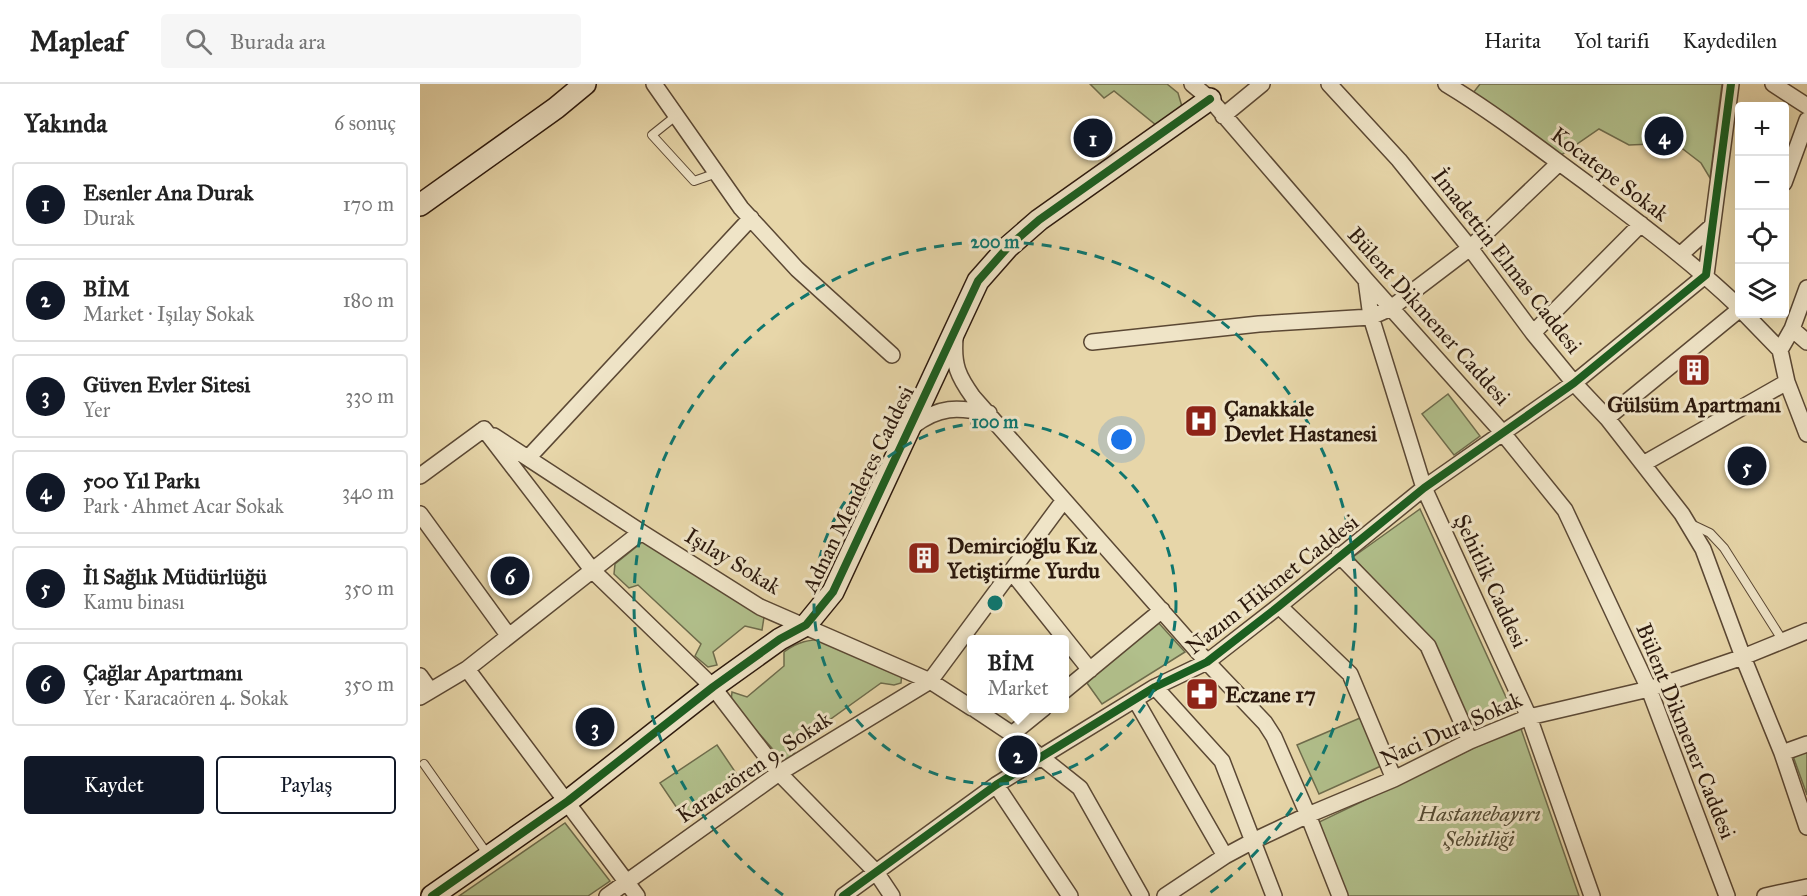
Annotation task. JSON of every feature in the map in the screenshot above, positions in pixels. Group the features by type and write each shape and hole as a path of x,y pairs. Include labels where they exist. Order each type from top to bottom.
{"street":[{"path":"420,206 556,108 585,84"},
{"path":"654,84 751,218 797,269 892,355"},
{"name":"Bülent Dikmener Caddesi","path":"1192,84 1210,99 1366,280 1502,432 1564,510 1649,688 1727,896"},
{"path":"1223,116 1262,84"},
{"name":"İmadettin Elmas Caddesi","path":"1329,84 1400,160 1470,248 1533,333 1574,383 1607,418 1688,523 1703,549 1782,753 1807,827"},
{"path":"1706,275 1731,84"},
{"path":"1778,85 1807,106"},
{"name":"Kocatepe Sokak","path":"1455,86 1641,224 1706,275 1735,303"},
{"name":"Adnan Menderes Caddesi","path":"432,896 568,801 712,687 780,639 806,626 833,592 978,281 1008,247 1039,220 1210,99"},
{"path":"1789,172 1807,120"},
{"path":"1092,342 1258,324 1371,317 1391,308 1470,248 1559,163"},
{"path":"528,458 751,218"},
{"path":"1533,333 1641,224"},
{"path":"1680,255 1713,226"},
{"name":"Nazım Hikmet Caddesi","path":"843,896 996,785 1155,687 1207,662 1424,488 1574,383 1706,275"},
{"name":"Şehitlik Caddesi","path":"1366,280 1371,317 1424,488 1529,717 1592,896"},
{"path":"1780,350 1792,330 1807,288"},
{"path":"1607,418 1735,312"},
{"path":"1749,318 1780,350 1786,382 1807,434"},
{"path":"956,328 953,357 959,378 972,397 989,413 1207,662 1265,723 1274,736 1340,896"},
{"path":"1792,330 1807,342"},
{"path":"1643,464 1786,382"},
{"path":"908,430 927,415 946,409 963,408 989,413"},
{"path":"420,476 484,429 593,571 712,687 779,773 876,872 892,896"},
{"name":"Işılay Sokak","path":"484,429 759,607 930,681 967,705"},
{"path":"930,681 1064,500"},
{"path":"420,514 508,635"},
{"path":"420,676 425,693 467,669 641,532"},
{"path":"1339,555 1428,646 1470,741"},
{"path":"1011,571 1062,635"},
{"path":"1279,606 1350,674 1394,779"},
{"path":"1069,688 1162,610"},
{"name":"Naci Dura Sokak","path":"1165,896 1225,856 1253,841 1394,779 1470,741 1529,717 1649,688 1743,657 1807,631"},
{"path":"1069,644 1090,670"},
{"path":"467,669 637,896"},
{"name":"Karacaören 9. Sokak","path":"607,896 779,773 930,681"},
{"path":"1155,687 1221,761 1274,896"},
{"path":"1136,699 1225,856"},
{"name":"Işılay Sokak","path":"980,713 1012,734 1080,788 1141,896"},
{"path":"1012,734 1038,713"},
{"path":"1782,753 1807,744"},
{"path":"996,785 1070,896"},
{"path":"1765,896 1801,890"}],"lane":[{"path":"677,116 652,135 694,181 717,173"},
{"path":"1688,523 1710,533 1724,548 1783,641"},
{"path":"424,764 489,856"}],"green space":[{"path":"1090,84 1167,84 1178,93 1183,110 1156,125 1114,91 1104,98"},
{"path":"1480,84 1722,84 1710,178 1701,163 1675,143 1629,145 1599,129 1561,155 1473,93"},
{"path":"1448,394 1480,436 1454,455 1422,414"},
{"path":"1420,509 1510,706 1469,726 1431,644 1353,557"},
{"path":"645,540 764,617 762,630 745,626 713,652 717,665 708,667 695,656 701,644 638,585 629,588 614,574 615,564"},
{"path":"1156,620 1185,652 1102,704 1087,683"},
{"path":"826,639 902,671 901,683 894,685 881,683 796,744 794,755 787,759 778,755 731,702 732,692 747,697 784,666 784,652 794,645"},
{"path":"1360,718 1381,766 1319,794 1297,745"},
{"name":"Hastanebayırı Şehitliği","path":"1520,726 1579,896 1347,896 1317,823"},
{"path":"717,745 740,779 683,817 660,783"},
{"path":"1807,750 1807,795 1793,756"},
{"path":"565,823 610,881 588,896 459,896"}],"cycle path":[{"path":"843,896 996,785 1155,687 1207,662 1424,488 1574,383 1706,275 1731,84"},
{"path":"432,896 568,801 713,687 780,639 806,625 833,592 978,281 1008,247 1039,220 1210,99"}],"place":[{"name":"500 Yıl Parkı","path":"1664,136"},
{"name":"Esenler Ana Durak","path":"1093,138"},
{"name":"Gülsüm Apartmanı","path":"1694,370"},
{"name":"Çanakkale Devlet Hastanesi","path":"1201,421"},
{"name":"İl Sağlık Müdürlüğü","path":"1747,466"},
{"name":"Demircioğlu Kız Yetiştirme Yurdu","path":"924,558"},
{"name":"Çağlar Apartmanı","path":"510,576"},
{"name":"Eczane 17","path":"1202,694"},
{"name":"Güven Evler Sitesi","path":"595,727"},
{"name":"BİM","path":"1018,755"}]}
